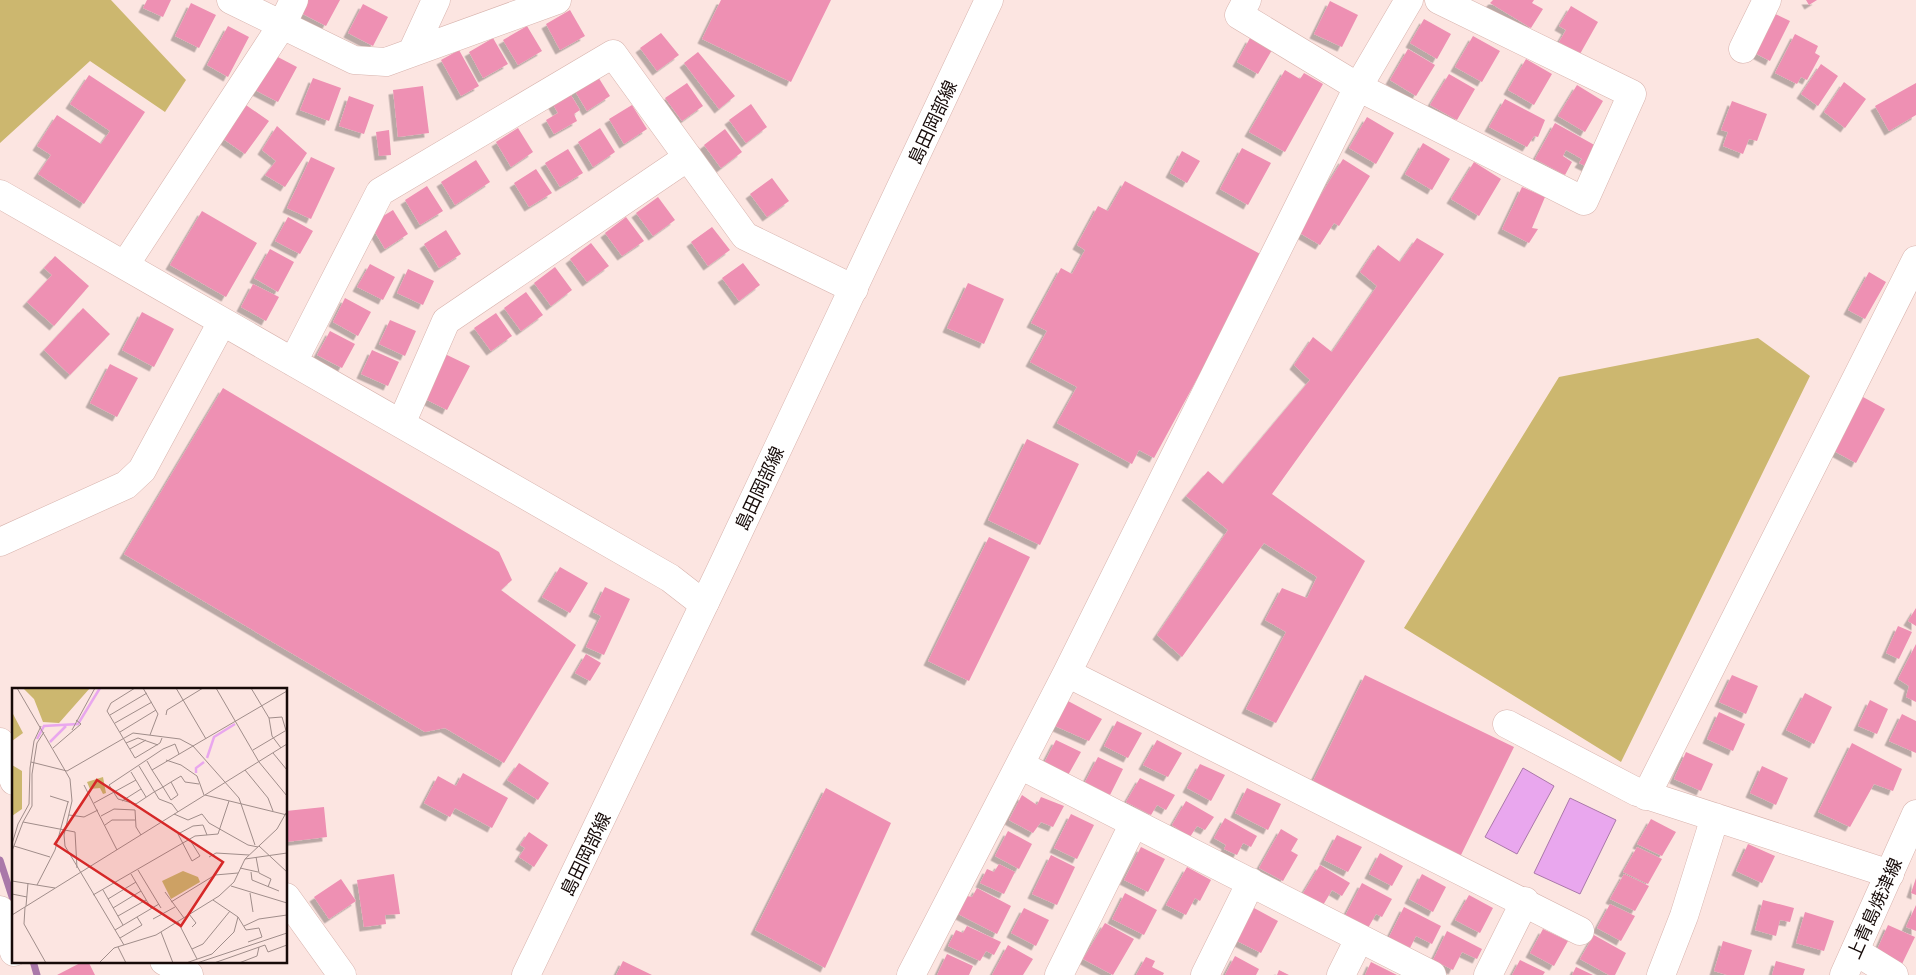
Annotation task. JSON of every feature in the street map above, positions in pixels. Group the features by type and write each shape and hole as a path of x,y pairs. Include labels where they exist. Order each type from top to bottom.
{"street":[{"path":"231,0 354,60 386,62 557,0"},
{"path":"125,265 282,25 294,0"},
{"path":"412,52 436,0"},
{"name":"島田岡部線","path":"526,975 706,602 989,0"},
{"path":"1247,0 1239,15 1358,88 1584,201 1632,94 1439,0"},
{"path":"911,975 1067,673 1358,88 1409,0"},
{"path":"1743,49 1767,0"},
{"path":"293,362 380,192 614,54 745,236 854,289"},
{"path":"401,424 446,321 688,157"},
{"path":"0,194 670,578 697,599 706,602"},
{"path":"1646,796 1916,260"},
{"path":"0,542 126,485 142,470 222,322"},
{"path":"1067,673 1580,930"},
{"path":"1507,724 1646,796 1890,874"},
{"path":"1020,765 1432,975"},
{"name":"上青島焼津線","path":"1850,963 1916,814"},
{"path":"1661,975 1684,916 1715,817"},
{"path":"1059,975 1134,823"},
{"path":"1205,975 1251,882"},
{"path":"288,900 342,975"},
{"path":"1488,975 1525,901"},
{"path":"0,910 12,946"},
{"path":"1341,975 1359,939"},
{"path":"17,962 21,975"},
{"path":"166,962 189,975"},
{"path":"1850,963 1894,975"}],"shaded area":[{"path":"0,0 111,0 186,80 165,112 90,61 0,143"},
{"path":"1758,338 1810,376 1621,762 1404,628 1559,377"},
{"path":"1523,768 1554,786 1517,854 1485,837"},
{"path":"1570,798 1616,820 1580,894 1534,873"}],"building":[{"path":"147,0 171,0 163,17 143,8"},
{"path":"308,0 340,0 326,26 301,13"},
{"path":"721,0 831,0 791,82 702,39"},
{"path":"1493,0 1534,0 1532,3 1543,9 1531,28 1490,3"},
{"path":"1806,0 1817,0 1809,5"},
{"path":"1330,1 1358,15 1342,47 1314,34"},
{"path":"191,3 216,15 199,48 175,36"},
{"path":"363,4 388,17 373,46 348,33"},
{"path":"1571,6 1598,22 1580,54 1559,42 1566,30 1559,26"},
{"path":"570,10 585,36 560,50 546,24"},
{"path":"1769,11 1790,21 1770,61 1749,50"},
{"path":"1424,19 1451,34 1437,59 1410,43"},
{"path":"228,26 249,37 228,77 207,65"},
{"path":"527,26 542,51 518,65 503,40"},
{"path":"661,33 679,55 657,71 640,48"},
{"path":"1795,34 1818,46 1815,53 1820,56 1807,80 1801,77 1797,84 1775,73"},
{"path":"1473,36 1500,51 1482,82 1455,67"},
{"path":"493,38 508,64 483,78 469,52"},
{"path":"1250,38 1272,50 1258,74 1237,62"},
{"path":"1408,49 1435,65 1416,96 1390,80"},
{"path":"459,50 479,86 461,96 441,60"},
{"path":"698,52 735,96 719,109 684,63"},
{"path":"274,55 297,67 278,102 255,90"},
{"path":"1526,59 1552,74 1534,105 1508,90"},
{"path":"1821,64 1838,76 1818,106 1801,94"},
{"path":"1285,70 1300,79 1304,73 1323,84 1285,152 1249,132"},
{"path":"595,72 610,96 587,111 572,86"},
{"path":"1449,74 1475,89 1457,120 1430,105"},
{"path":"89,75 145,112 84,204 38,174 51,155 37,146 57,115 101,144 110,131 70,104"},
{"path":"313,78 341,88 329,121 300,110"},
{"path":"1844,82 1866,99 1845,128 1824,112"},
{"path":"687,83 703,106 682,121 665,98"},
{"path":"1916,83 1916,115 1889,131 1875,106"},
{"path":"1577,85 1603,101 1585,132 1558,116"},
{"path":"423,86 429,133 398,137 393,90"},
{"path":"568,90 580,110 574,114 577,121 554,134 546,120 558,113 551,101"},
{"path":"349,96 374,105 364,134 339,126"},
{"path":"1505,99 1545,120 1538,137 1534,136 1527,147 1489,127"},
{"path":"1732,101 1767,114 1757,141 1749,139 1743,154 1723,146 1728,132 1721,130"},
{"path":"243,103 269,121 245,154 219,136"},
{"path":"751,104 767,127 746,143 729,120"},
{"path":"632,105 647,129 624,144 609,119"},
{"path":"1367,117 1394,133 1376,164 1349,148"},
{"path":"1555,123 1598,147 1587,167 1579,163 1582,159 1566,150 1563,156 1572,162 1565,175 1535,159"},
{"path":"277,126 307,153 285,187 265,175 276,161 262,150"},
{"path":"518,128 533,152 511,167 496,142"},
{"path":"600,128 615,152 593,167 578,142"},
{"path":"725,129 742,152 721,168 704,145"},
{"path":"389,130 391,155 379,156 376,132"},
{"path":"1423,143 1450,159 1432,190 1405,174"},
{"path":"1242,148 1271,163 1248,205 1220,189"},
{"path":"568,149 583,173 560,187 545,163"},
{"path":"1182,151 1200,161 1187,183 1170,173"},
{"path":"311,157 335,168 311,219 287,208"},
{"path":"1343,159 1370,176 1339,226 1334,223 1320,245 1298,232"},
{"path":"476,160 490,182 455,205 441,182"},
{"path":"1474,162 1501,179 1479,216 1451,199"},
{"path":"536,169 552,193 529,207 514,183"},
{"path":"772,178 789,201 767,217 750,194"},
{"path":"1125,181 1264,256 1154,458 1139,450 1132,464 1057,423 1077,387 1030,362 1047,331 1031,323 1061,268 1072,274 1085,250 1077,245 1098,206 1108,211"},
{"path":"427,186 443,211 420,225 405,200"},
{"path":"1522,187 1545,197 1532,228 1538,229 1529,243 1502,229"},
{"path":"658,197 675,220 653,236 636,213"},
{"path":"393,210 408,234 385,249 370,224"},
{"path":"202,211 257,243 226,297 170,265"},
{"path":"288,217 313,231 300,254 275,241"},
{"path":"626,217 644,241 622,256 605,233"},
{"path":"712,227 730,250 708,266 691,242"},
{"path":"446,230 461,254 439,268 424,244"},
{"path":"1417,238 1444,254 1272,494 1365,561 1276,723 1246,709 1286,632 1265,620 1282,588 1307,598 1317,577 1264,543 1182,657 1157,635 1228,530 1186,496 1208,471 1223,484 1310,380 1294,365 1313,337 1332,352 1377,286 1360,272 1378,245 1400,262"},
{"path":"591,243 609,266 587,282 570,259"},
{"path":"270,249 294,262 278,292 254,278"},
{"path":"55,256 89,286 54,326 27,302 52,275 44,268"},
{"path":"743,263 760,285 739,301 722,278"},
{"path":"370,264 395,277 383,300 357,287"},
{"path":"555,267 572,290 551,306 534,283"},
{"path":"408,269 434,281 423,305 397,293"},
{"path":"1869,272 1886,282 1865,319 1848,310"},
{"path":"968,283 1004,299 984,344 947,328"},
{"path":"253,284 279,297 266,321 241,307"},
{"path":"526,292 543,315 521,331 504,308"},
{"path":"345,298 371,312 358,336 333,322"},
{"path":"83,308 110,334 70,375 44,350"},
{"path":"142,312 174,329 154,367 122,350"},
{"path":"496,313 512,336 491,351 474,328"},
{"path":"390,320 416,331 405,356 379,344"},
{"path":"330,331 355,344 342,368 317,355"},
{"path":"372,350 399,362 388,386 361,374"},
{"path":"445,354 470,366 447,410 423,398"},
{"path":"110,364 138,378 117,417 90,403"},
{"path":"223,388 499,552 512,580 501,590 576,645 504,763 445,728 425,732 124,554"},
{"path":"1863,397 1885,409 1856,463 1834,451"},
{"path":"1027,439 1079,464 1040,545 988,520"},
{"path":"989,537 1030,557 969,681 928,661"},
{"path":"560,567 588,583 570,613 542,597"},
{"path":"605,587 630,599 604,655 586,647 601,616 593,612"},
{"path":"1916,608 1916,626 1908,621"},
{"path":"1898,626 1912,632 1899,659 1886,653"},
{"path":"1916,644 1916,702 1906,697 1909,686 1898,679"},
{"path":"586,654 601,663 590,681 575,673"},
{"path":"1365,675 1514,747 1460,857 1311,785"},
{"path":"1732,675 1758,686 1746,714 1719,702"},
{"path":"1805,693 1832,707 1814,744 1786,730"},
{"path":"1870,700 1888,709 1877,734 1858,726"},
{"path":"1068,701 1102,719 1089,741 1055,726"},
{"path":"1719,712 1745,724 1733,751 1707,739"},
{"path":"1902,714 1916,721 1916,753 1889,741"},
{"path":"1117,721 1142,733 1128,758 1104,746"},
{"path":"1056,740 1081,752 1067,777 1043,765"},
{"path":"1157,740 1182,753 1168,777 1143,765"},
{"path":"1852,743 1902,769 1893,791 1874,784 1850,827 1818,812"},
{"path":"1686,752 1713,764 1701,791 1674,779"},
{"path":"1098,757 1123,769 1110,795 1085,782"},
{"path":"519,763 549,783 538,800 507,780"},
{"path":"1200,764 1225,775 1211,801 1187,788"},
{"path":"1762,766 1788,778 1776,805 1750,793"},
{"path":"463,773 508,798 492,828 455,808 450,817 424,803 438,776 456,786"},
{"path":"1140,778 1175,795 1166,810 1157,805 1151,815 1126,802"},
{"path":"826,788 891,823 825,968 755,930"},
{"path":"1247,788 1281,804 1268,830 1235,813"},
{"path":"1022,795 1037,805 1041,797 1064,806 1053,827 1041,822 1033,833 1009,820"},
{"path":"1186,801 1214,817 1205,830 1197,826 1190,837 1172,825"},
{"path":"324,807 327,837 288,842 288,811"},
{"path":"1071,814 1094,825 1077,859 1054,848"},
{"path":"1225,818 1257,836 1251,847 1243,843 1237,855 1224,849 1226,845 1214,838"},
{"path":"1651,819 1676,832 1662,856 1637,844"},
{"path":"1281,829 1298,839 1291,851 1298,855 1283,881 1259,868"},
{"path":"1008,831 1032,844 1019,869 995,856"},
{"path":"529,832 548,845 534,867 519,857 525,848 520,845"},
{"path":"1337,835 1362,847 1348,872 1324,860"},
{"path":"1748,844 1775,856 1762,883 1736,871"},
{"path":"1141,847 1165,859 1148,892 1124,880"},
{"path":"1637,847 1662,859 1648,884 1623,872"},
{"path":"1380,853 1403,866 1392,886 1369,874"},
{"path":"1051,855 1075,867 1057,905 1032,894"},
{"path":"999,864 1015,872 1004,894 980,883 987,869 994,872"},
{"path":"1320,865 1350,883 1342,896 1332,890 1322,907 1302,895"},
{"path":"1187,867 1211,880 1200,901 1195,898 1186,915 1166,905"},
{"path":"394,874 400,914 385,915 386,924 364,927 357,880"},
{"path":"1422,874 1446,887 1433,912 1409,899"},
{"path":"1624,874 1649,886 1635,911 1610,899"},
{"path":"1916,878 1916,895 1911,893"},
{"path":"341,879 356,901 329,919 314,897"},
{"path":"1362,883 1392,899 1382,917 1376,914 1368,928 1345,916"},
{"path":"977,888 1011,906 997,934 958,914 967,896 972,897"},
{"path":"1125,893 1157,910 1144,935 1112,919"},
{"path":"1469,895 1493,908 1480,933 1455,920"},
{"path":"1763,900 1794,908 1790,922 1780,920 1776,936 1755,930"},
{"path":"1610,904 1635,916 1621,941 1597,928"},
{"path":"1916,905 1916,931 1906,927"},
{"path":"1404,907 1441,926 1432,944 1416,936 1409,950 1388,939"},
{"path":"1024,908 1049,920 1036,946 1011,933"},
{"path":"1254,908 1278,921 1261,953 1237,941"},
{"path":"1805,912 1834,921 1824,951 1796,943"},
{"path":"1105,923 1134,939 1113,975 1083,959"},
{"path":"1888,925 1915,937 1902,964 1876,952"},
{"path":"967,926 1001,942 994,955 986,951 980,961 948,946 956,930 963,933"},
{"path":"1543,929 1568,941 1554,966 1530,953"},
{"path":"1447,931 1482,949 1477,959 1462,952 1453,970 1433,960"},
{"path":"1594,935 1626,953 1615,975 1609,975 1580,959"},
{"path":"1723,941 1752,950 1744,975 1727,975 1714,971"},
{"path":"1008,945 1033,959 1023,975 992,975"},
{"path":"947,954 973,966 969,975 937,975"},
{"path":"1235,956 1259,969 1256,975 1225,975"},
{"path":"1146,957 1155,961 1152,967 1164,973 1163,975 1136,975"},
{"path":"1520,960 1545,972 1543,975 1512,975"},
{"path":"623,961 652,975 616,975"},
{"path":"1776,961 1805,969 1803,975 1772,975"},
{"path":"82,962 88,962 95,975 57,975"},
{"path":"1371,962 1397,975 1365,975"},
{"path":"1576,967 1593,975 1572,975"},
{"path":"1279,970 1289,975 1277,975"}],"waterway":[{"path":"0,860 12,897"},
{"path":"33,962 37,975"}]}
